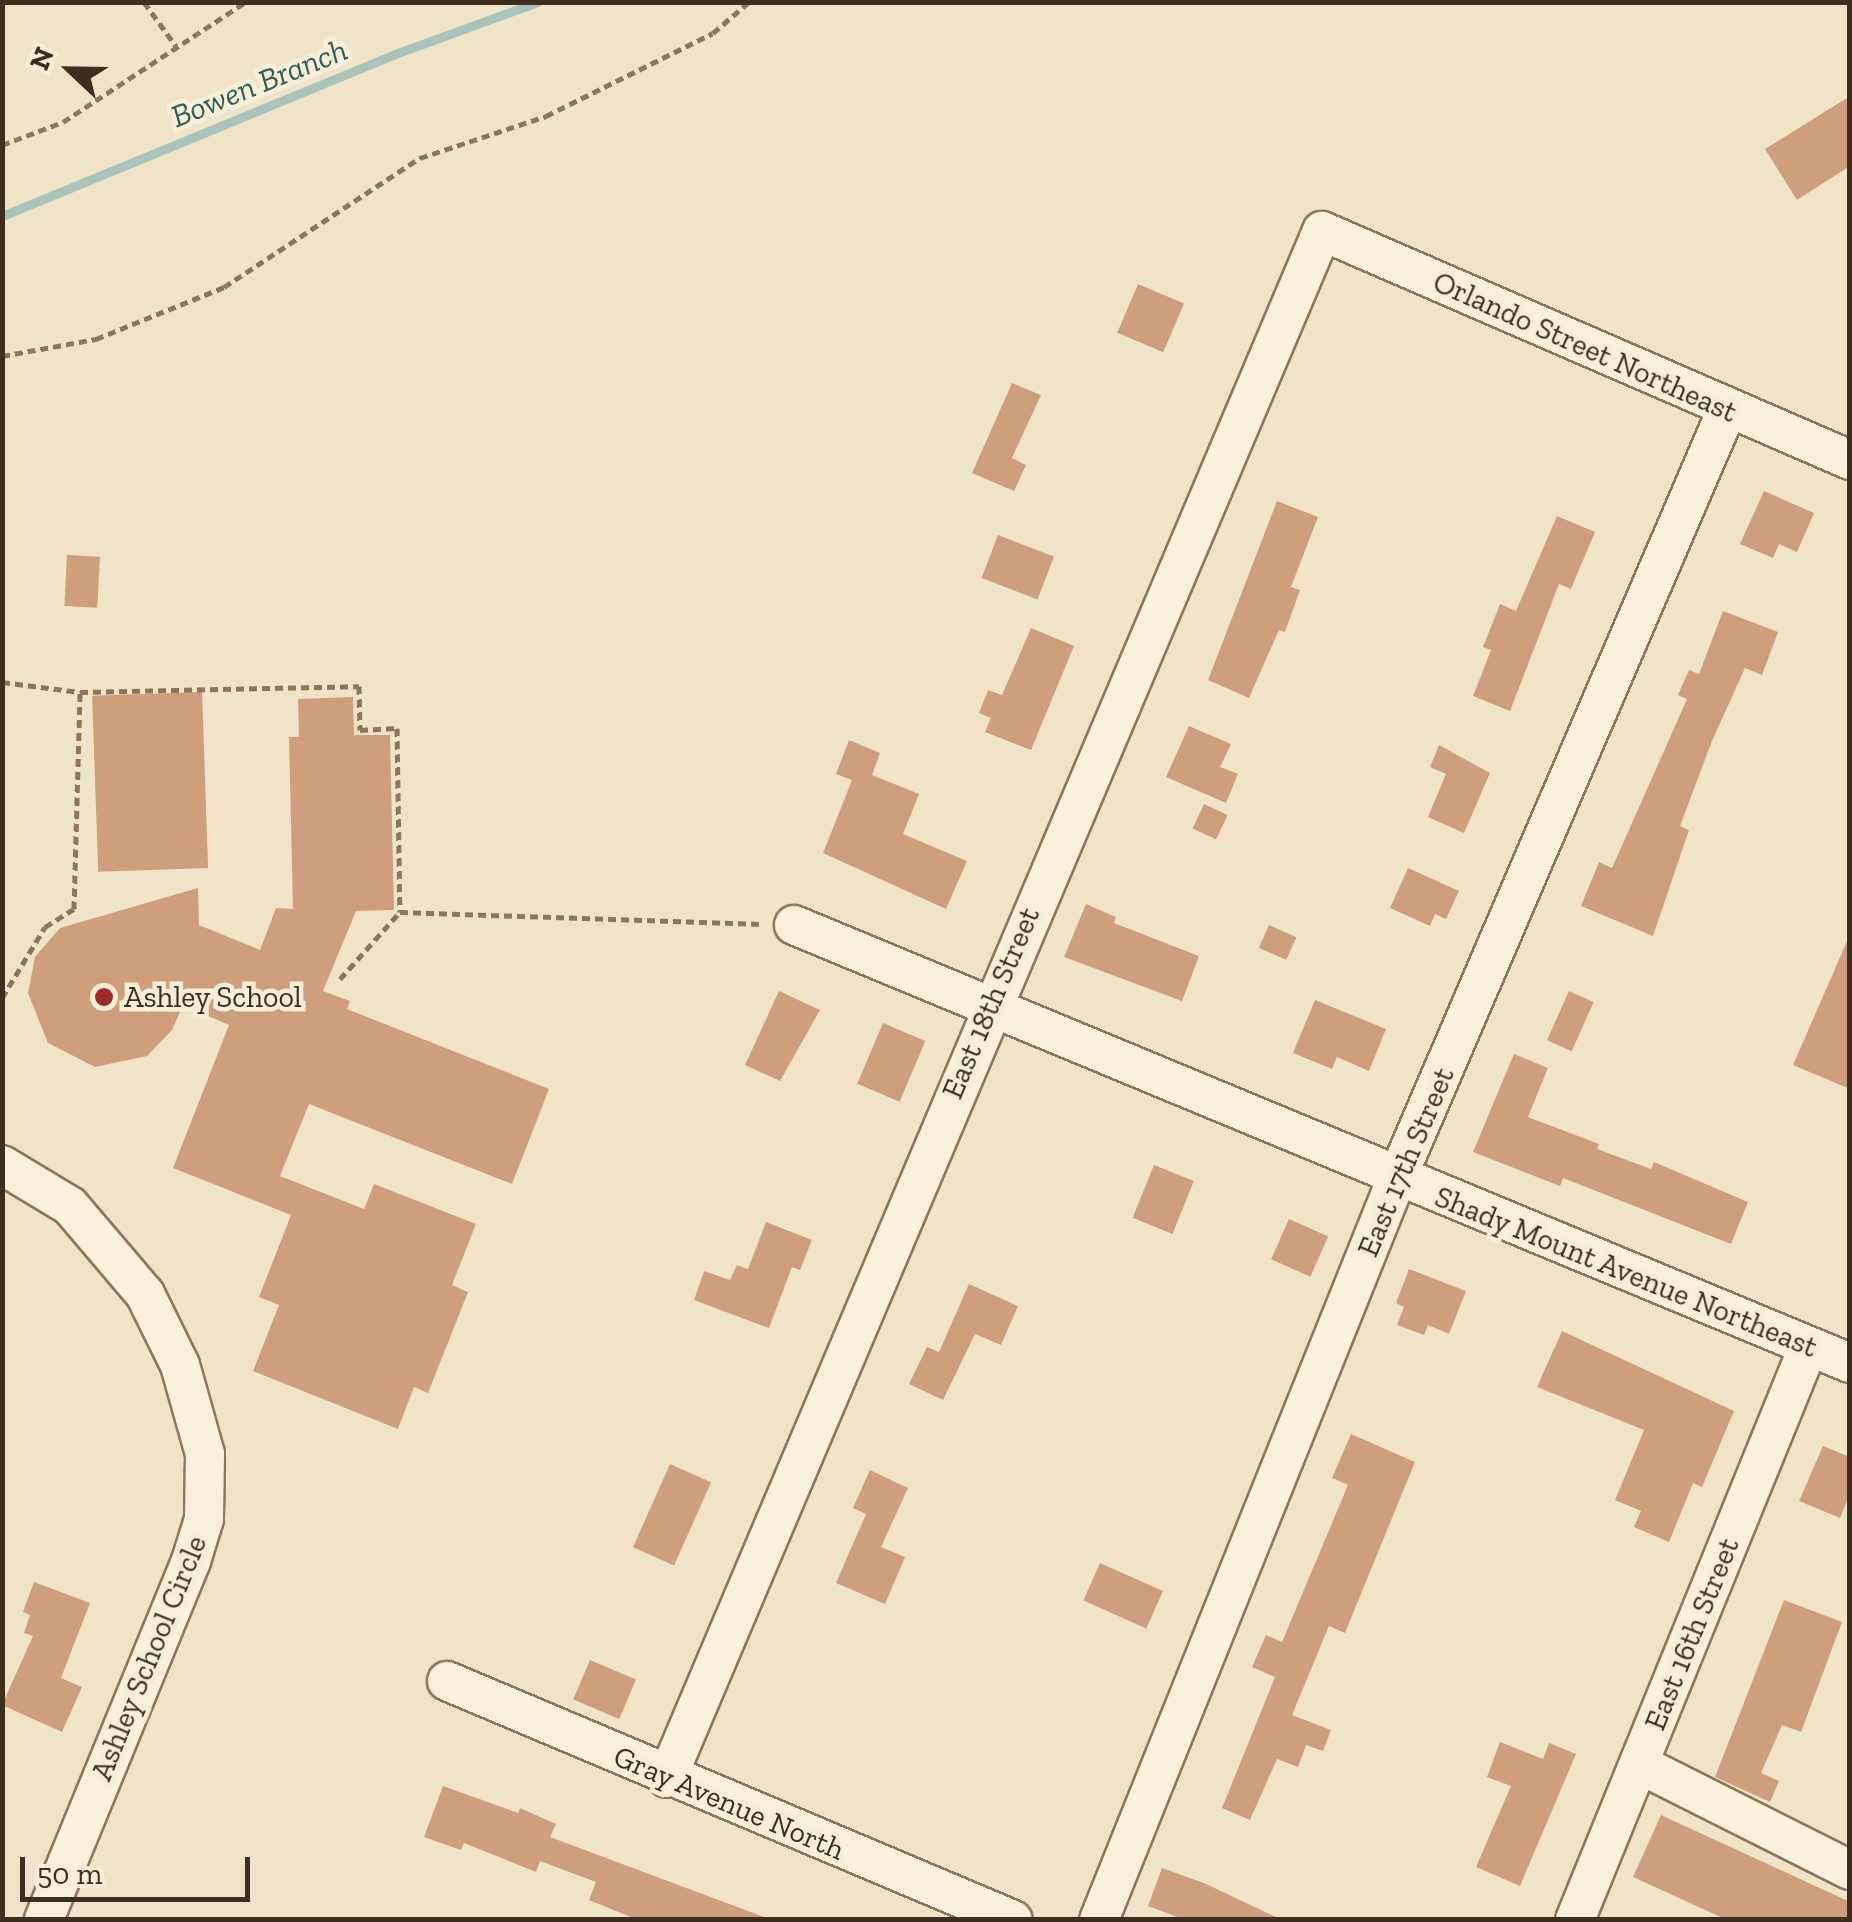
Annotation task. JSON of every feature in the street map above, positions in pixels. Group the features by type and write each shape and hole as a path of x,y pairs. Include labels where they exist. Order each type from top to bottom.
{"street":[{"name":"Orlando Street Northeast","path":"1322,231 1850,460"},
{"name":"East 18th Street","path":"666,1778 989,1006 1322,231"},
{"name":"East 17th Street","path":"1099,1920 1398,1178 1728,410"},
{"name":"Shady Mount Avenue Northeast","path":"794,925 1850,1363"},
{"name":"Ashley School Circle","path":"2,1166 70,1206 144,1294 180,1365 206,1454 204,1520 191,1560 44,1920"},
{"name":"East 16th Street","path":"1582,1917 1639,1764 1808,1348"},
{"name":"Gray Avenue North","path":"447,1681 666,1778 1013,1920"},
{"path":"1639,1764 1850,1870"}],"path":[{"path":"144,2 176,46"},
{"path":"2,145 63,122 246,2"},
{"path":"2,356 96,339 224,287 420,158 546,116 713,32 749,2"},
{"path":"2,682 80,692 360,686 360,730 397,728 400,912 340,978"},
{"path":"2,998 45,927 74,909 80,692"},
{"path":"400,912 794,925"}],"building":[{"path":"1850,96 1850,166 1797,200 1765,149"},
{"path":"1138,284 1184,304 1163,352 1117,333"},
{"path":"1012,383 1041,395 1012,458 1026,465 1014,491 972,473"},
{"path":"1764,491 1814,513 1797,552 1779,544 1773,558 1740,544"},
{"path":"1277,501 1318,517 1291,587 1300,590 1285,632 1279,630 1249,698 1208,680"},
{"path":"1557,516 1595,532 1571,589 1559,584 1510,711 1473,696 1491,650 1483,647 1500,604 1516,611"},
{"path":"998,535 1054,557 1038,599 982,578"},
{"path":"67,555 100,557 97,608 64,606"},
{"path":"1723,611 1778,632 1762,675 1745,668 1712,741 1680,826 1689,830 1653,936 1581,906 1599,862 1612,868 1687,699 1678,695 1689,670 1699,674"},
{"path":"1031,628 1074,646 1031,750 985,732 991,718 979,713 988,690 1002,695"},
{"path":"202,692 208,868 98,872 92,696"},
{"path":"353,697 354,735 390,735 394,910 356,911 323,991 350,1001 347,1009 549,1089 512,1184 309,1104 280,1176 364,1209 374,1184 476,1224 452,1285 468,1292 428,1393 414,1387 398,1429 253,1371 279,1305 259,1297 291,1215 173,1168 229,1025 183,1005 172,1030 147,1056 95,1067 48,1043 28,993 35,957 60,928 198,888 199,925 260,950 276,908 293,909 289,737 299,737 298,699"},
{"path":"1189,726 1231,744 1220,767 1238,774 1226,803 1166,777"},
{"path":"849,740 880,753 872,775 919,794 903,834 967,861 946,909 823,853 852,780 836,774"},
{"path":"1439,745 1490,773 1464,833 1428,817 1446,774 1430,767"},
{"path":"1204,804 1228,815 1216,839 1193,828"},
{"path":"1408,868 1459,891 1446,919 1435,914 1430,926 1390,908"},
{"path":"1086,904 1116,917 1114,923 1199,956 1182,1001 1064,957"},
{"path":"1269,925 1296,937 1286,960 1259,948"},
{"path":"1850,939 1850,1089 1793,1065"},
{"path":"779,991 820,1010 780,1081 745,1065"},
{"path":"1569,991 1594,1002 1572,1051 1547,1040"},
{"path":"1315,1000 1386,1029 1369,1071 1337,1057 1332,1069 1293,1053"},
{"path":"883,1023 925,1041 900,1102 857,1084"},
{"path":"1514,1054 1548,1068 1528,1117 1599,1144 1597,1149 1651,1169 1654,1162 1748,1202 1731,1244 1563,1178 1560,1186 1473,1152"},
{"path":"1154,1165 1194,1181 1173,1234 1133,1218"},
{"path":"1289,1219 1328,1236 1310,1277 1271,1259"},
{"path":"766,1222 812,1240 800,1270 792,1267 769,1328 694,1300 704,1271 730,1280 737,1265 748,1269"},
{"path":"1409,1269 1466,1291 1449,1334 1428,1325 1424,1335 1397,1325 1404,1307 1396,1303"},
{"path":"969,1284 1018,1306 1001,1345 975,1334 943,1400 909,1384 927,1347 939,1352"},
{"path":"1562,1331 1734,1411 1702,1487 1693,1483 1669,1542 1634,1527 1641,1511 1615,1500 1644,1430 1537,1387"},
{"path":"1351,1434 1415,1462 1345,1633 1329,1626 1292,1715 1331,1730 1323,1751 1306,1745 1298,1767 1277,1759 1250,1820 1222,1808 1275,1677 1252,1667 1266,1635 1282,1642 1348,1485 1332,1478"},
{"path":"1823,1446 1850,1457 1850,1494 1840,1518 1799,1501"},
{"path":"670,1464 711,1482 674,1565 633,1547"},
{"path":"870,1470 908,1488 881,1547 905,1557 885,1604 836,1583 866,1514 853,1508"},
{"path":"1100,1563 1163,1591 1146,1629 1083,1600"},
{"path":"34,1582 90,1603 61,1678 82,1687 62,1732 2,1705 33,1636 24,1633 30,1615 23,1612"},
{"path":"1784,1600 1842,1622 1801,1732 1782,1725 1761,1773 1779,1781 1770,1802 1715,1777"},
{"path":"590,1660 636,1680 619,1719 573,1700"},
{"path":"1500,1742 1543,1759 1549,1743 1576,1754 1520,1886 1476,1867 1511,1786 1487,1777"},
{"path":"443,1786 518,1813 520,1808 556,1824 550,1837 772,1920 638,1920 589,1900 596,1882 540,1861 536,1872 464,1843 461,1850 424,1837"},
{"path":"1661,1815 1850,1902 1850,1920 1727,1920 1633,1877"},
{"path":"1162,1868 1282,1920 1185,1920 1148,1906"}],"waterway":[{"name":"Bowen Branch","path":"2,216 395,54 538,2"}],"place":[{"name":"Ashley School","path":"104,997"}]}
